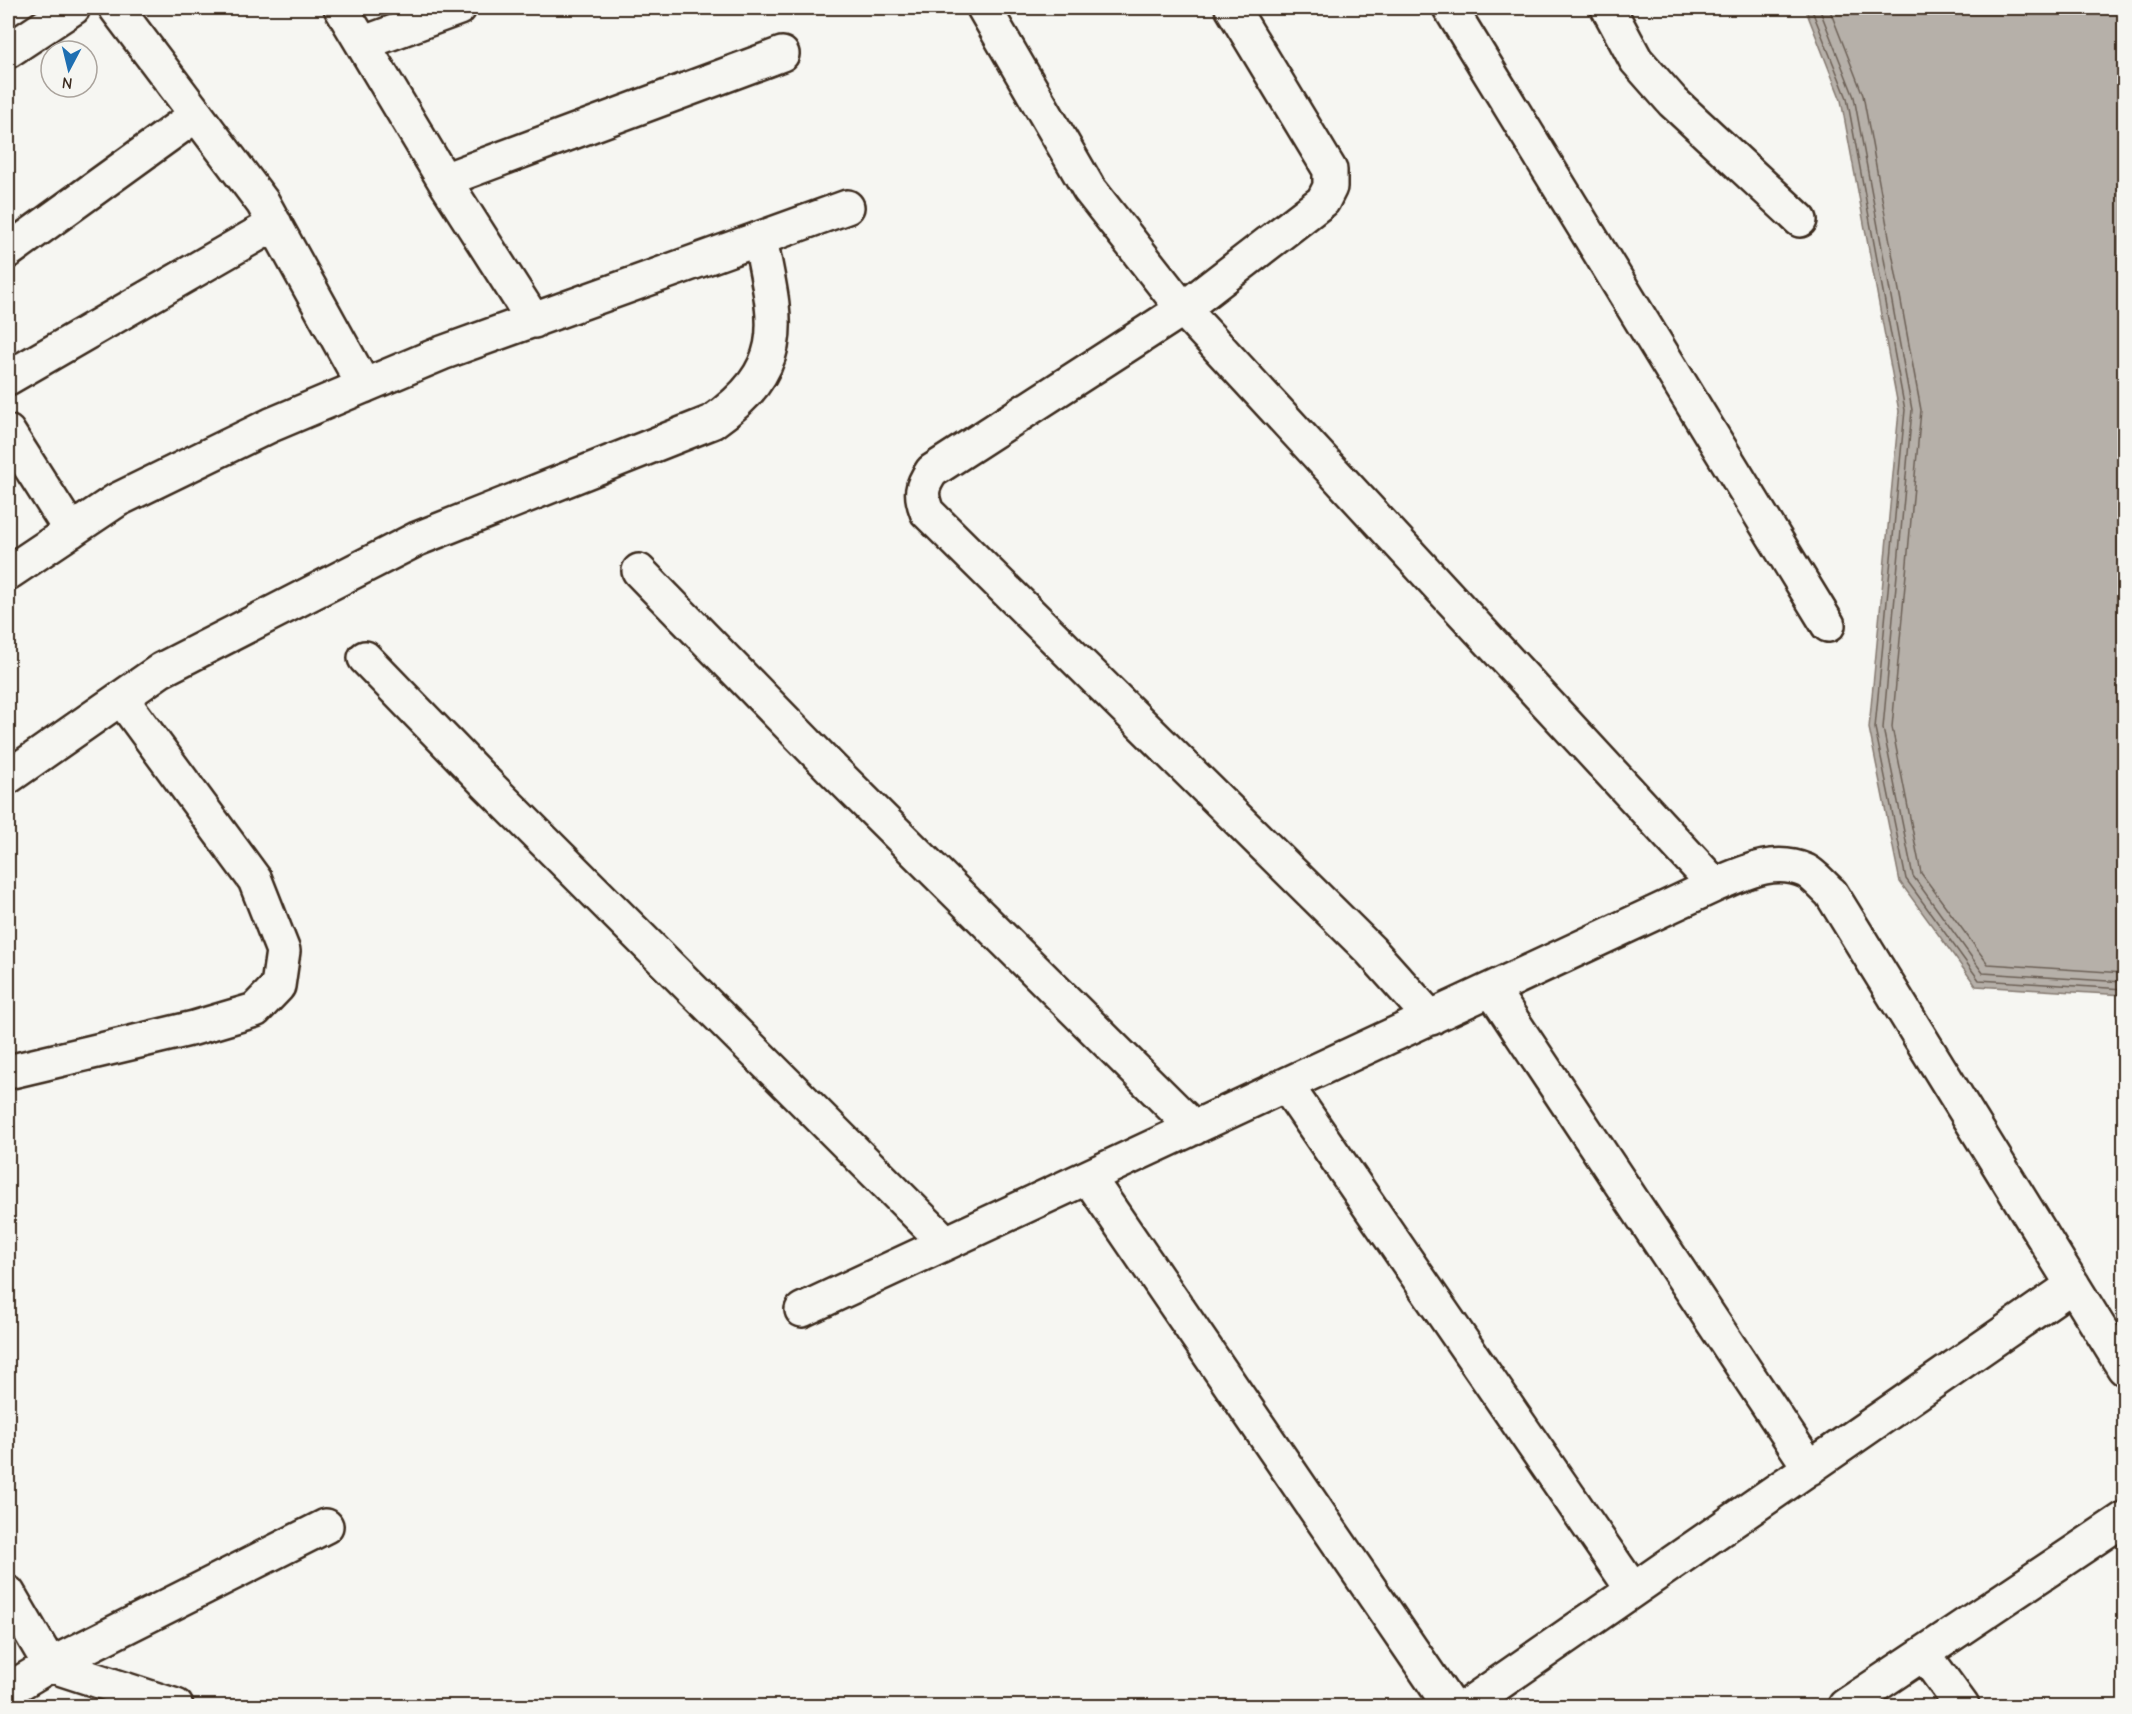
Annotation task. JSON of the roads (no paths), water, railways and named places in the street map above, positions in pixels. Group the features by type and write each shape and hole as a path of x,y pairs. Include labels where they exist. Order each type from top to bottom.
{"street":[{"path":"8,51 73,8"},
{"path":"116,8 263,203 364,386"},
{"path":"341,8 444,180 534,321"},
{"path":"364,43 459,8"},
{"path":"984,8 1089,189 1183,309 1715,885"},
{"path":"1232,8 1330,170 1330,188 1323,201 1183,309 932,471 923,483 920,495 927,512 1370,950 1431,1018"},
{"path":"1450,8 1828,625"},
{"path":"1608,8 1636,60 1673,102 1800,220"},
{"path":"444,180 782,54"},
{"path":"8,251 196,115"},
{"path":"8,573 127,495 271,425 442,353 847,207"},
{"path":"8,378 275,224"},
{"path":"8,777 160,670 417,539 712,422 730,410 757,380 773,344 774,310 760,239"},
{"path":"8,432 71,531"},
{"path":"639,571 832,769 1194,1128"},
{"path":"365,658 486,784 946,1243"},
{"path":"8,1072 194,1028 255,1010 278,986 283,951 255,880 121,698"},
{"path":"802,1310 1715,885 1750,870 1778,864 1807,871 1831,892 2124,1368"},
{"path":"1492,990 1809,1468"},
{"path":"1286,1085 1633,1590"},
{"path":"1088,1177 1450,1707"},
{"path":"1466,1707 2073,1285"},
{"path":"1845,1707 2124,1519"},
{"path":"8,1690 50,1665 326,1526"},
{"path":"8,1593 50,1665 177,1707"},
{"path":"1924,1654 1962,1707"}],"water":[{"path":"1805,8 2124,8 2124,995 1976,986 1900,882 1869,728 1899,411 1841,100"}]}
